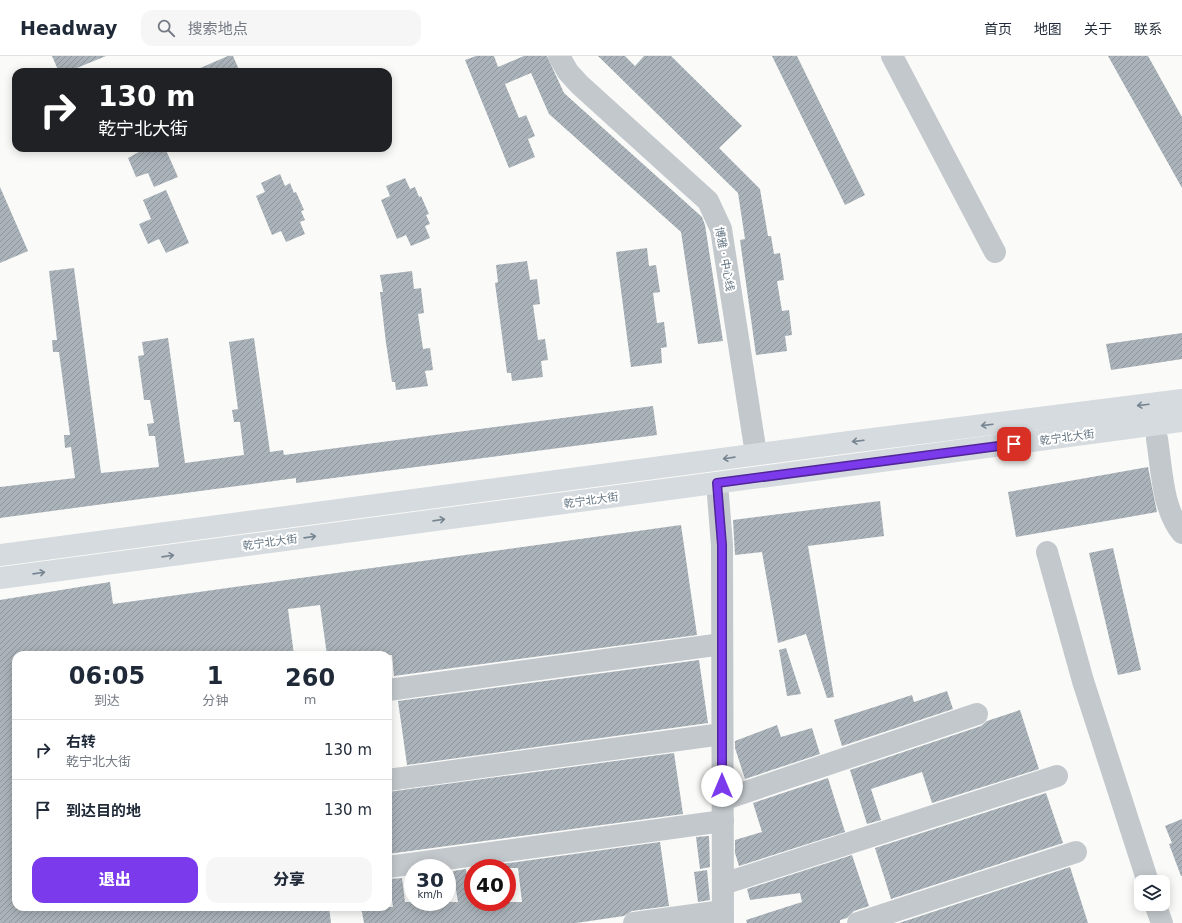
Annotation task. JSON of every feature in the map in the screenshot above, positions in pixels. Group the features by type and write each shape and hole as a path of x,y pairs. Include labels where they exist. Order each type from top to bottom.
{"main road":[{"name":"乾宁北大街","path":"0,555 756,454 1177,400"},
{"name":"乾宁北大街","path":"0,578 1182,421"},
{"path":"1014,444 1048,450 1182,437"}],"street":[{"name":"博雅 · 中心线","path":"559,56 568,72 580,85 708,200 715,213 721,229 756,454"},
{"path":"892,56 995,252"},
{"path":"1157,439 1166,495 1176,525 1182,533"},
{"path":"634,923 723,917 722,545 717,483"},
{"path":"1047,552 1083,681 1146,875"},
{"path":"392,689 722,644"},
{"path":"722,800 977,714"},
{"path":"392,779 722,734"},
{"path":"723,884 1057,776"},
{"path":"392,866 723,821"},
{"path":"858,923 1076,852"},
{"path":"1158,911 1162,923"}],"building":[{"path":"52,56 106,56 77,68 57,68"},
{"path":"228,56 233,56 238,68 200,68"},
{"path":"476,56 494,56 498,67 524,56 547,56 564,93 702,217 705,225 723,341 698,344 681,232 549,114 531,73 505,84 519,118 526,115 535,136 528,139 535,157 509,168 465,60"},
{"path":"598,56 625,56 635,66 644,56 671,56 742,126 719,148 760,189 768,236 771,236 774,254 780,253 784,280 777,281 782,311 789,310 792,335 785,336 787,351 756,355 740,240 745,239 738,193"},
{"path":"772,56 797,56 865,195 845,205"},
{"path":"1108,56 1148,56 1182,117 1182,188"},
{"path":"139,152 167,152 178,177 154,187 148,173 136,177 128,158"},
{"path":"280,174 285,186 290,183 294,193 296,192 304,210 301,211 305,220 300,222 305,234 286,242 281,231 272,235 256,196 265,192 261,183"},
{"path":"405,178 410,189 415,187 419,197 421,196 429,214 426,215 430,224 425,226 430,238 411,246 406,235 397,239 381,200 390,196 386,186"},
{"path":"0,187 28,251 0,263"},
{"path":"166,190 189,243 166,253 159,239 148,244 139,224 151,219 143,200"},
{"path":"647,248 649,266 656,265 660,292 653,293 657,323 664,322 667,347 661,348 662,363 631,367 616,252"},
{"path":"527,261 530,280 537,279 540,304 533,305 538,340 545,339 548,360 541,361 543,377 512,381 511,373 507,373 495,283 498,282 496,265"},
{"path":"74,268 101,473 159,467 155,436 149,436 147,424 154,423 150,400 144,400 138,356 144,355 142,342 168,338 185,463 244,455 240,422 234,422 232,410 238,409 229,342 254,338 270,452 283,450 284,455 653,406 657,435 296,483 296,478 0,518 0,487 75,478 71,447 65,448 64,435 70,435 59,352 53,352 52,340 57,340 49,271"},
{"path":"412,271 414,289 421,288 424,313 418,314 423,349 430,348 433,370 425,371 428,386 396,390 395,382 392,382 386,343 380,292 383,292 380,275"},
{"path":"1182,333 1182,359 1111,370 1106,344"},
{"path":"1148,467 1157,512 1016,537 1008,492"},
{"path":"880,501 884,536 808,546 834,697 827,698 806,634 778,643 762,552 735,555 733,520"},
{"path":"681,525 697,635 394,676 392,651 326,651 320,605 288,609 293,651 12,651 12,911 330,911 331,923 0,923 0,600 110,582 113,604"},
{"path":"1113,548 1141,670 1118,675 1089,553"},
{"path":"786,648 801,694 787,696 779,650"},
{"path":"699,660 708,723 407,765 398,701"},
{"path":"947,691 953,709 842,746 834,720 912,695 914,702"},
{"path":"1020,710 1039,769 932,803 922,772 871,789 881,820 867,824 850,770 981,726 987,721"},
{"path":"777,725 781,737 812,728 820,754 745,779 735,748 735,741"},
{"path":"674,753 683,814 392,853 392,791"},
{"path":"828,778 845,832 739,866 735,853 735,840 762,832 753,803"},
{"path":"1046,793 1063,843 891,899 875,848"},
{"path":"1182,819 1181,876 1169,844 1172,843 1165,826"},
{"path":"709,836 710,867 700,869 696,837"},
{"path":"660,842 669,906 632,911 624,916 576,923 364,923 362,911 392,911 392,879 402,878 404,911 456,911 456,902 458,902 456,890 456,871 464,869 464,911 516,911 516,902 522,902 518,868 516,868 516,862"},
{"path":"852,855 869,906 854,911 847,918 840,920 840,923 747,923 746,920 802,902 800,893 750,900 747,889"},
{"path":"1070,867 1088,923 899,923"},
{"path":"707,870 710,900 698,902 694,872"}],"route":[{"path":"722,786 722,545 717,483 1014,444"}]}
